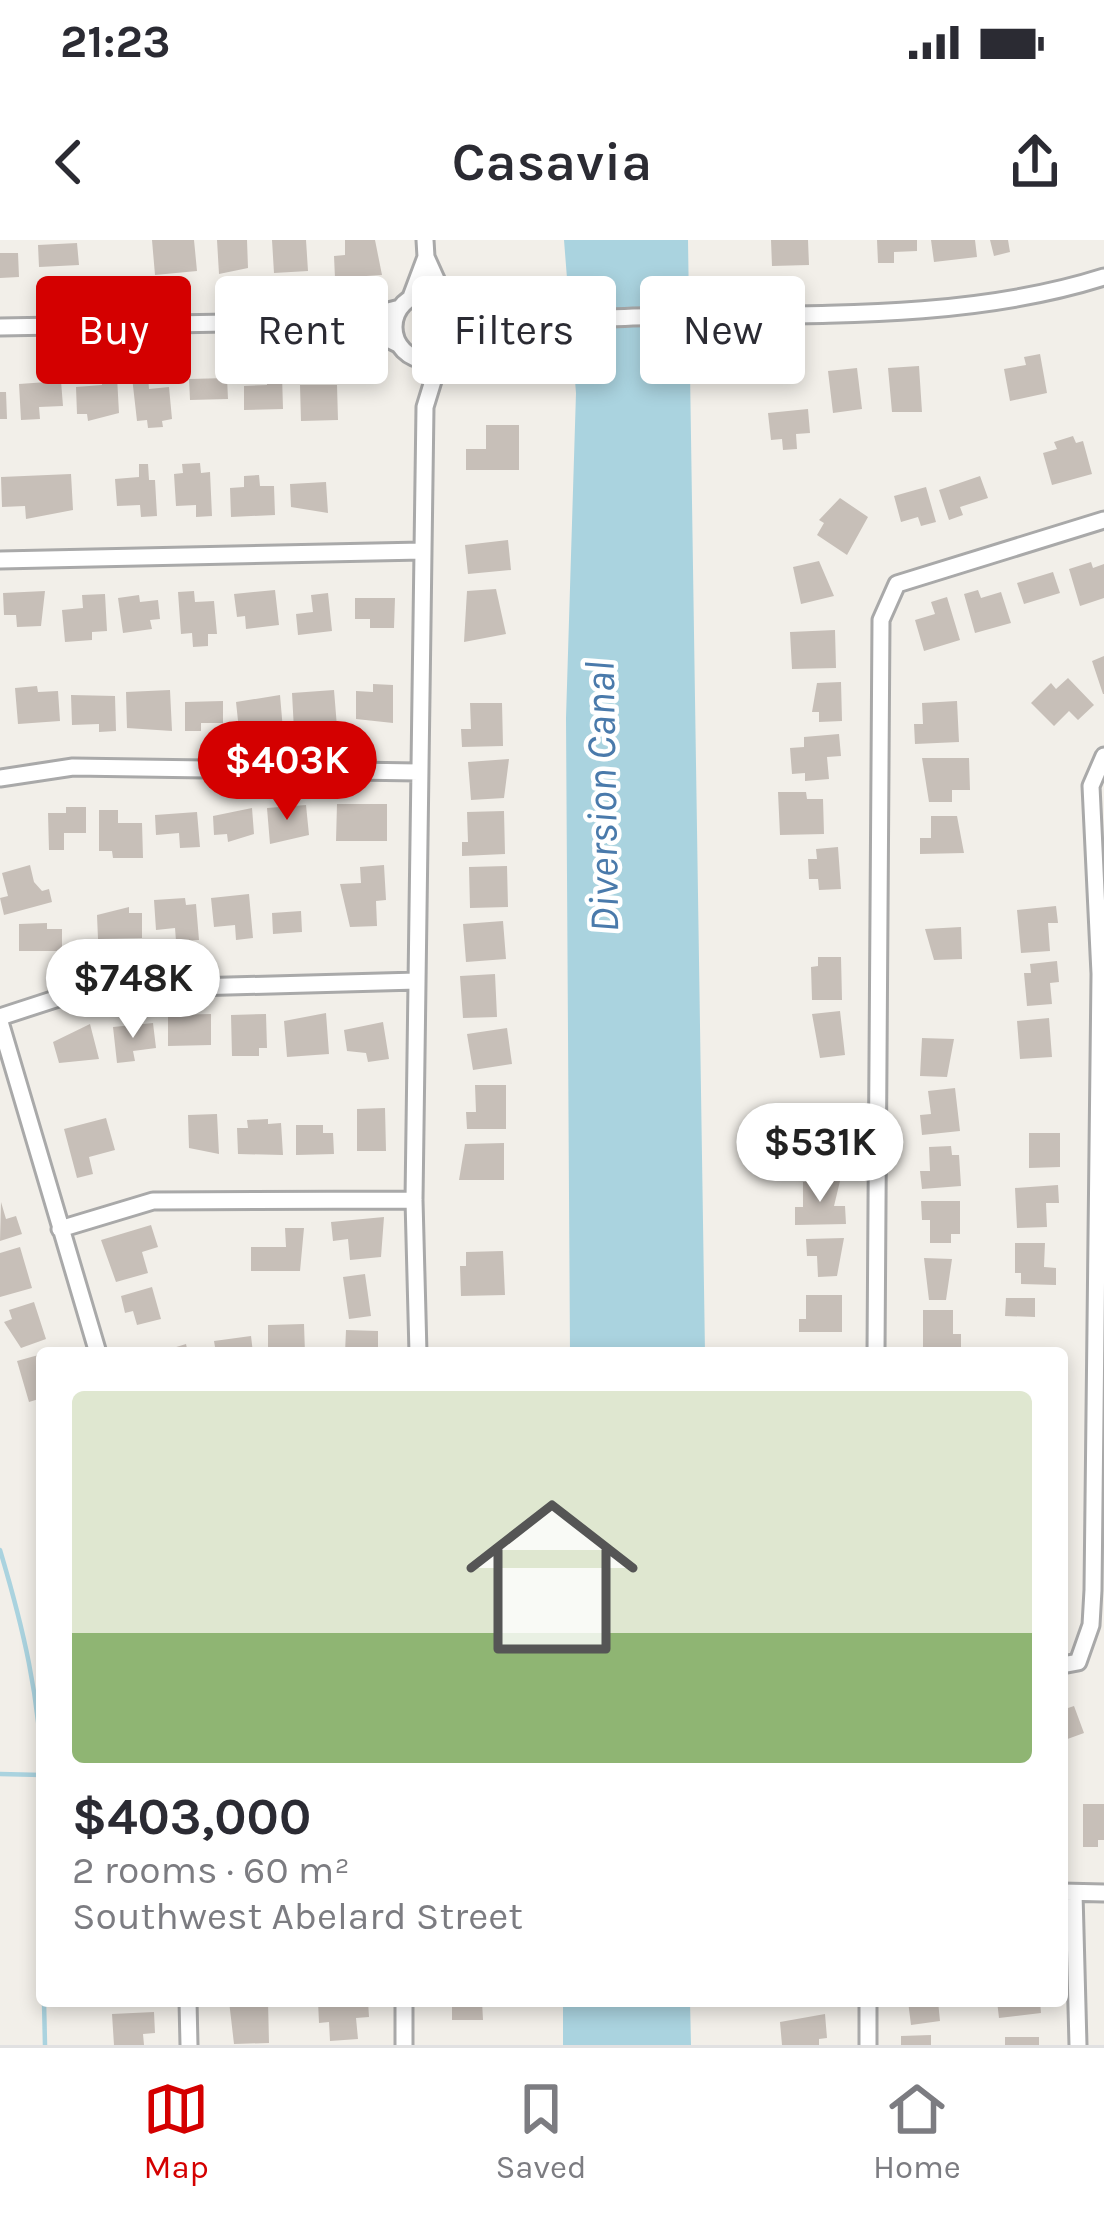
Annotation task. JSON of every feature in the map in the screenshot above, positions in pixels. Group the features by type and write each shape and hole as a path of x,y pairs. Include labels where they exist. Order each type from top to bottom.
{"street":[{"path":"398,344 393,325 426,248"},
{"path":"426,248 438,276"},
{"path":"616,317 803,314 1039,298 1104,277"},
{"path":"388,308 412,299"},
{"path":"0,327 215,323"},
{"path":"388,339 412,356"},
{"path":"418,1347 414,1200 425,407 419,384"},
{"path":"425,407 432,384"},
{"path":"876,1347 881,620 897,584 1104,520"},
{"path":"0,560 422,551"},
{"path":"1070,1663 1091,1625 1094,1590 1102,973 1091,786 1104,756"},
{"path":"0,778 73,766 418,772"},
{"path":"96,1347 0,1020 83,991 417,981"},
{"path":"60,1229 153,1202 414,1200"},
{"path":"1078,2045 1068,1892 1104,1893"},
{"path":"188,2007 189,2045"},
{"path":"404,2007 404,2045"},
{"path":"868,2007 868,2045"}],"water":[{"name":"Diversion Canal","path":"564,240 688,240 689,276 640,276 640,384 690,384 705,1347 570,1347 566,718 575,384 616,384 616,276 567,276"},
{"path":"563,2007 690,2007 691,2045 563,2045"}],"building":[{"path":"152,240 194,240 197,271 155,275"},
{"path":"217,240 247,240 248,268 219,274"},
{"path":"272,240 306,240 308,271 274,273"},
{"path":"345,240 375,240 382,275 335,276 334,256 345,255"},
{"path":"771,240 808,240 809,265 772,266"},
{"path":"877,240 917,240 917,251 894,252 894,263 878,263"},
{"path":"931,240 975,240 977,257 934,262"},
{"path":"990,240 1008,240 1010,252 994,256"},
{"path":"77,243 79,265 39,267 38,245"},
{"path":"0,253 18,253 19,277 0,278"},
{"path":"1040,354 1047,393 1010,401 1004,369 1026,365 1024,357"},
{"path":"919,366 922,412 892,412 888,368"},
{"path":"857,368 862,409 833,413 828,371"},
{"path":"215,378 215,384 227,384 228,399 190,400 191,379"},
{"path":"19,384 61,384 63,406 39,407 40,419 21,420"},
{"path":"117,384 119,413 88,421 87,414 77,414 76,387"},
{"path":"133,384 149,384 149,389 169,387 172,419 162,421 163,427 148,428 147,420 137,421"},
{"path":"282,384 283,409 244,410 244,386"},
{"path":"300,385 337,385 338,420 301,421"},
{"path":"0,392 6,392 7,419 0,419"},
{"path":"808,409 810,433 796,434 797,449 783,450 782,439 771,440 768,413"},
{"path":"486,425 519,425 519,470 466,470 466,449 486,449"},
{"path":"1073,436 1076,443 1083,441 1092,474 1052,485 1043,453 1057,449 1054,442"},
{"path":"200,463 201,473 210,472 212,516 196,517 196,505 176,506 174,474 183,473 182,464"},
{"path":"139,464 148,464 149,480 155,480 157,516 141,517 140,505 117,506 115,479 139,477"},
{"path":"71,474 73,510 26,519 25,506 2,507 1,477"},
{"path":"259,475 260,486 274,486 275,515 231,517 230,488 244,487 244,476"},
{"path":"980,476 988,498 960,507 963,515 949,520 939,490"},
{"path":"326,482 328,513 291,507 290,484"},
{"path":"926,487 936,522 921,526 918,517 901,522 894,496"},
{"path":"840,498 868,517 847,555 817,535 824,523 819,520"},
{"path":"508,540 511,570 468,574 465,545"},
{"path":"819,561 834,596 801,604 793,567"},
{"path":"1091,562 1093,568 1104,564 1104,598 1080,606 1069,569"},
{"path":"1053,572 1060,593 1024,604 1017,583"},
{"path":"496,589 506,634 464,642 467,591"},
{"path":"275,590 279,625 246,629 245,616 237,617 234,594"},
{"path":"978,590 981,598 1001,592 1011,623 975,633 964,594"},
{"path":"45,591 41,626 17,627 16,615 4,615 3,593"},
{"path":"194,591 195,602 214,601 217,634 208,634 208,646 193,647 192,633 181,634 178,592"},
{"path":"328,593 332,631 298,635 296,614 313,612 311,595"},
{"path":"105,594 107,631 92,632 92,640 65,642 62,610 83,608 82,595"},
{"path":"139,595 140,602 158,600 160,619 150,620 152,629 123,633 118,598"},
{"path":"947,597 960,640 924,651 915,620 935,614 931,602"},
{"path":"355,598 395,598 394,628 370,628 370,619 355,619"},
{"path":"835,630 836,668 792,669 790,632"},
{"path":"1104,656 1104,694 1103,694 1092,661"},
{"path":"1068,678 1094,705 1078,720 1069,711 1054,726 1031,703 1051,683 1056,689"},
{"path":"841,682 842,721 819,722 819,712 812,712 817,683"},
{"path":"373,684 393,685 393,723 356,719 356,691 373,692"},
{"path":"37,686 38,692 58,691 60,721 18,724 15,688"},
{"path":"170,690 172,731 127,728 126,692"},
{"path":"334,690 337,727 294,730 292,693"},
{"path":"71,695 115,696 116,731 99,732 99,724 72,725"},
{"path":"280,695 283,730 239,730 236,702"},
{"path":"223,701 223,723 201,723 201,731 185,731 185,702"},
{"path":"957,701 959,742 915,744 914,724 923,724 922,703"},
{"path":"470,703 502,703 503,746 462,747 461,729 471,729"},
{"path":"839,734 841,756 827,757 829,779 805,781 805,773 792,774 790,748 804,747 804,737"},
{"path":"922,758 969,758 970,790 952,790 952,802 929,802"},
{"path":"509,759 504,798 471,800 468,762"},
{"path":"778,792 806,792 807,799 823,799 824,834 780,835"},
{"path":"337,804 387,804 387,841 336,841"},
{"path":"306,805 309,835 270,844 267,808"},
{"path":"66,807 86,807 86,833 64,833 64,850 49,850 48,813 66,813"},
{"path":"252,808 254,834 228,842 227,834 214,835 213,816"},
{"path":"99,810 118,810 118,823 142,823 143,858 113,858 112,851 99,851"},
{"path":"504,811 505,854 462,856 462,842 468,842 467,812"},
{"path":"197,812 200,847 180,848 179,833 156,835 155,815"},
{"path":"931,816 957,816 964,853 920,854 920,838 931,838"},
{"path":"838,847 841,889 819,890 818,879 809,879 808,859 817,859 816,849"},
{"path":"30,865 34,882 42,891 49,889 52,902 4,915 0,898 8,896 2,873"},
{"path":"384,865 386,900 376,901 377,926 350,927 340,884 361,883 360,867"},
{"path":"507,866 508,907 470,908 469,867"},
{"path":"249,894 253,938 236,940 235,925 214,927 211,898"},
{"path":"185,898 186,905 196,904 199,940 176,941 175,928 156,930 154,900"},
{"path":"1056,906 1058,923 1048,923 1050,951 1021,953 1017,910"},
{"path":"129,907 129,913 142,913 142,938 98,939 97,915"},
{"path":"301,911 302,932 273,934 272,913"},
{"path":"503,921 506,959 466,962 463,924"},
{"path":"47,923 47,929 62,929 62,951 19,951 19,924"},
{"path":"961,927 962,959 934,960 925,929"},
{"path":"818,957 841,957 842,1000 812,1000 811,967 818,966"},
{"path":"1057,961 1059,982 1050,983 1052,1004 1027,1006 1024,973 1031,973 1030,964"},
{"path":"495,974 497,1017 463,1018 460,976"},
{"path":"840,1011 845,1055 820,1058 812,1014"},
{"path":"326,1013 329,1054 287,1057 284,1021"},
{"path":"211,1014 211,1045 168,1046 168,1015"},
{"path":"266,1014 267,1048 259,1048 259,1056 232,1056 231,1015"},
{"path":"1049,1018 1052,1057 1020,1059 1017,1021"},
{"path":"383,1022 389,1059 368,1062 366,1053 347,1051 344,1030"},
{"path":"153,1023 156,1048 133,1051 135,1061 117,1063 113,1027"},
{"path":"90,1024 99,1059 59,1063 53,1042"},
{"path":"507,1028 512,1064 473,1070 467,1034"},
{"path":"922,1038 954,1039 947,1077 920,1076"},
{"path":"475,1085 506,1085 506,1129 467,1129 466,1112 476,1112"},
{"path":"955,1088 960,1131 922,1135 920,1115 931,1114 928,1091"},
{"path":"385,1108 386,1151 357,1151 357,1109"},
{"path":"217,1114 219,1154 189,1148 188,1115"},
{"path":"106,1118 115,1150 89,1157 93,1174 77,1178 64,1129"},
{"path":"268,1119 268,1124 281,1123 283,1155 238,1154 237,1128 248,1128 247,1120"},
{"path":"296,1125 323,1125 323,1133 333,1133 334,1154 296,1155"},
{"path":"845,1127 848,1161 815,1164 812,1130"},
{"path":"1029,1133 1060,1133 1060,1167 1029,1168"},
{"path":"504,1143 504,1180 459,1180 465,1144"},
{"path":"951,1146 952,1155 959,1155 961,1186 922,1189 920,1171 930,1171 929,1147"},
{"path":"840,1181 834,1206 845,1206 846,1224 795,1225 795,1207 803,1207 803,1182"},
{"path":"1058,1185 1059,1203 1046,1203 1047,1227 1017,1228 1015,1188"},
{"path":"921,1201 960,1201 960,1234 951,1234 951,1243 930,1243 930,1220 922,1220"},
{"path":"1,1202 6,1219 16,1216 22,1234 0,1241"},
{"path":"384,1217 381,1257 350,1260 348,1239 333,1241 331,1222"},
{"path":"151,1225 158,1247 142,1252 148,1273 116,1282 101,1240"},
{"path":"285,1228 304,1228 300,1271 251,1271 251,1247 286,1247"},
{"path":"844,1238 837,1276 818,1277 817,1256 807,1256 806,1239"},
{"path":"1015,1243 1045,1243 1044,1267 1056,1268 1056,1285 1021,1284 1021,1273 1015,1273"},
{"path":"20,1247 32,1288 0,1297 0,1253"},
{"path":"503,1251 505,1295 461,1296 460,1266 466,1266 466,1252"},
{"path":"924,1258 952,1259 946,1300 929,1300"},
{"path":"365,1274 371,1316 349,1319 343,1277"},
{"path":"152,1287 161,1319 137,1325 133,1311 125,1313 121,1296"},
{"path":"806,1295 842,1295 842,1332 799,1332 799,1319 806,1319"},
{"path":"1006,1298 1035,1298 1035,1317 1005,1316"},
{"path":"34,1302 46,1339 21,1348 4,1322 12,1319 9,1310"},
{"path":"923,1310 953,1310 953,1334 961,1334 961,1347 923,1347"},
{"path":"304,1324 305,1347 268,1347 268,1325"},
{"path":"346,1330 378,1331 378,1347 345,1347"},
{"path":"251,1336 252,1347 215,1347 214,1341"},
{"path":"36,1356 36,1400 29,1402 17,1361"},
{"path":"1074,1706 1084,1733 1068,1739 1068,1708"},
{"path":"1083,1804 1104,1804 1104,1840 1098,1840 1098,1847 1083,1847"},
{"path":"230,2007 268,2007 269,2043 234,2044"},
{"path":"318,2007 368,2007 369,2017 356,2018 358,2039 330,2041 329,2022 319,2023"},
{"path":"452,2007 482,2007 483,2020 452,2020"},
{"path":"909,2007 939,2007 940,2021 911,2025"},
{"path":"998,2007 1040,2007 1041,2013 999,2018"},
{"path":"154,2012 155,2033 143,2034 144,2045 114,2045 112,2014"},
{"path":"825,2014 827,2038 819,2039 819,2045 782,2045 780,2022"},
{"path":"931,2035 931,2045 901,2045 901,2036"},
{"path":"1005,2037 1039,2037 1039,2045 1005,2045"}],"waterway":[{"path":"0,1550 36,1707"},
{"path":"0,1774 36,1775"},
{"path":"44,2007 45,2045"}]}
